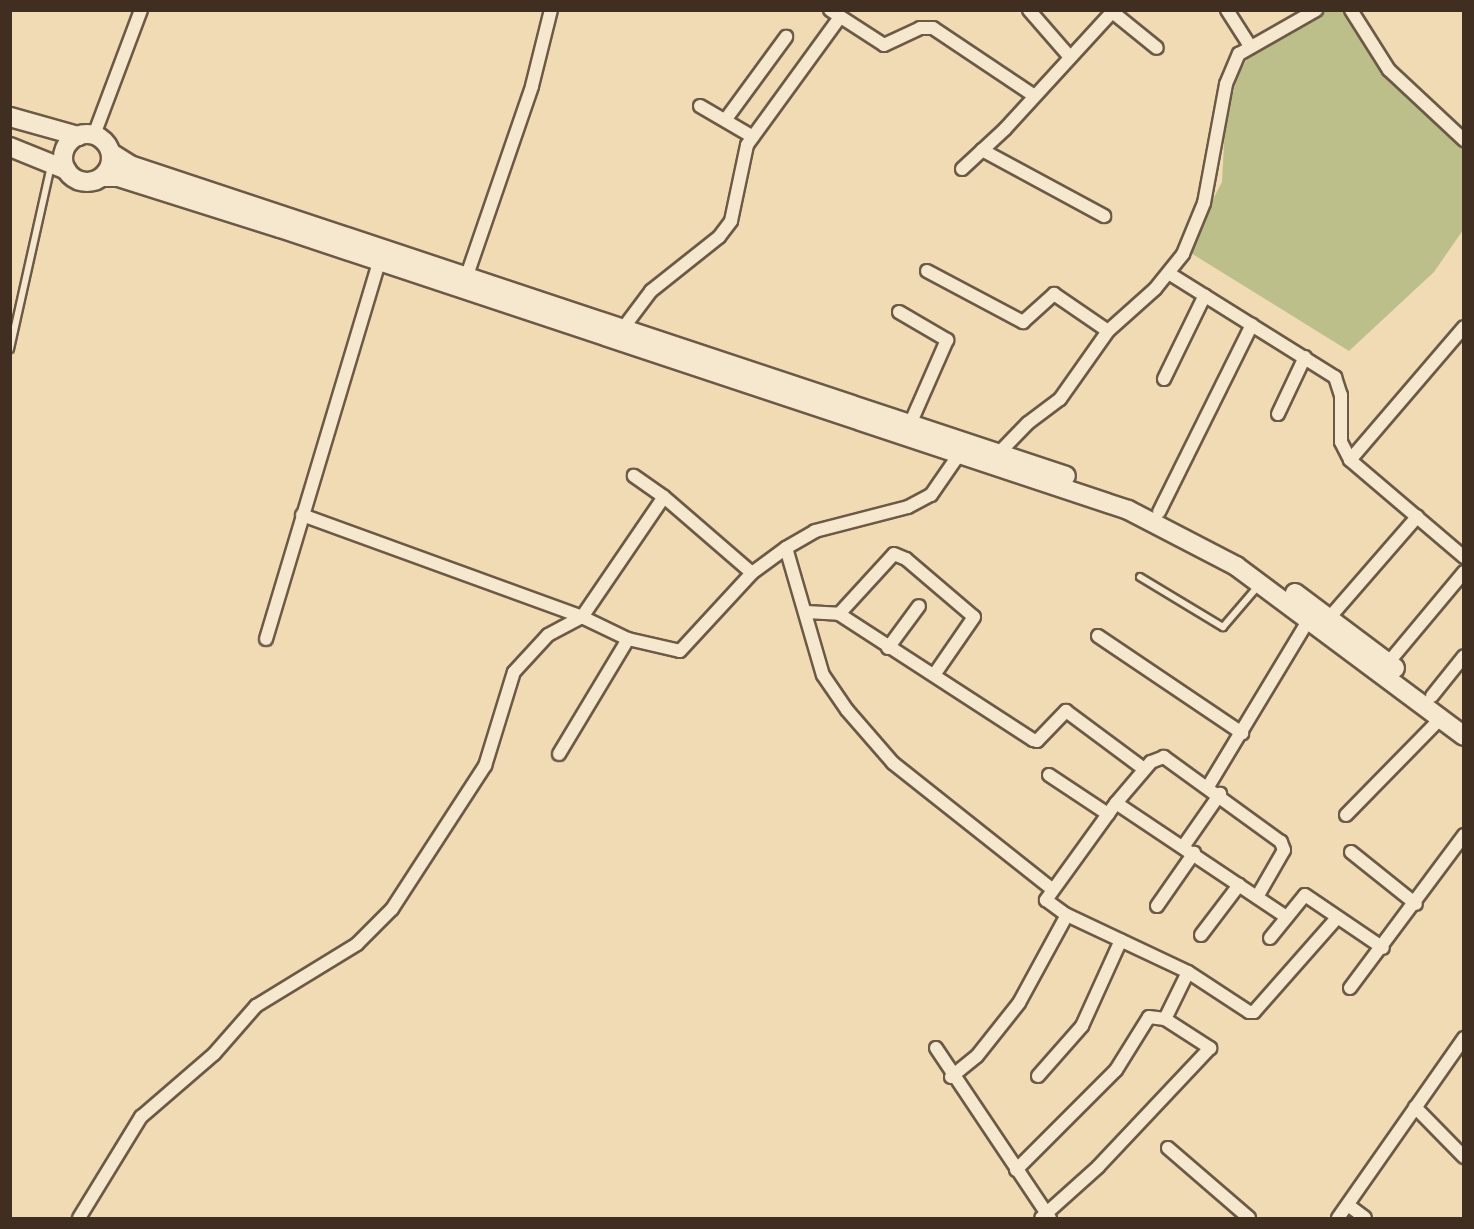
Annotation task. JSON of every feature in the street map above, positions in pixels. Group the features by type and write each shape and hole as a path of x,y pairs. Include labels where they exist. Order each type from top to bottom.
{"main road":[{"path":"10,117 86,135 105,142 111,153 130,165 282,222 379,262 465,282"},
{"path":"59,166 64,150 86,135"},
{"path":"10,147 59,166 83,182 102,177 118,177 282,222 1159,512 1219,543 1464,720"},
{"path":"102,177 110,167 111,153"},
{"path":"619,332 911,422 963,447"},
{"path":"995,457 1158,523 1318,614 1464,736"}],"street":[{"path":"86,135 141,10"},
{"path":"465,282 532,86 552,10"},
{"path":"1029,10 1069,56"},
{"path":"1227,10 1250,46"},
{"path":"995,457 1060,399 1108,331 1170,274 1192,235 1204,203 1230,74 1239,54 1316,10"},
{"path":"1351,10 1389,70 1464,140"},
{"path":"962,169 1112,11 1157,48"},
{"path":"619,332 651,291 705,252 731,221 738,174 753,137 835,14 884,45 920,28 933,28 1033,95"},
{"path":"726,119 786,37"},
{"path":"700,106 726,119 753,137"},
{"path":"982,150 1104,216"},
{"path":"266,639 379,262"},
{"path":"927,271 1023,322 1054,294 1108,331"},
{"path":"1170,274 1305,357 1338,380 1341,442 1350,460 1464,557"},
{"path":"1164,379 1205,295"},
{"path":"899,312 947,340 911,422"},
{"path":"1159,512 1252,325"},
{"path":"1350,460 1464,327"},
{"path":"1278,414 1305,357"},
{"path":"302,515 582,617 628,639 680,651 752,573 786,548 823,529 908,507 931,495 963,447"},
{"path":"634,476 664,497 752,573"},
{"path":"79,1218 141,1117 214,1054 256,1006 357,944 378,925 484,766 514,672 548,635 582,617 664,497"},
{"path":"1209,785 1318,614 1417,517"},
{"path":"786,548 823,675 893,763 1052,889"},
{"path":"839,614 894,554 906,559 974,617 934,675"},
{"path":"1388,663 1464,572"},
{"path":"888,648 919,606"},
{"path":"806,612 839,614 888,648 1037,741 1066,711 1144,769"},
{"path":"1098,636 1242,733"},
{"path":"559,754 628,639"},
{"path":"1432,696 1464,656"},
{"path":"1346,815 1441,718"},
{"path":"1257,897 1284,850 1281,842 1209,785 1164,757 1144,769 1116,803 1046,900 1067,915 1188,972 1254,1012 1337,918"},
{"path":"1049,775 1108,814"},
{"path":"1157,906 1220,794"},
{"path":"1116,803 1189,850 1286,918"},
{"path":"1350,988 1416,904 1464,836"},
{"path":"1351,852 1416,904"},
{"path":"1202,935 1239,885"},
{"path":"1270,938 1305,895 1383,948"},
{"path":"951,1077 977,1056 1019,1003 1067,915"},
{"path":"1038,1076 1082,1026 1121,940"},
{"path":"1165,1018 1188,972"},
{"path":"936,1048 951,1077 1046,1216 1208,1054 1210,1048 1206,1041 1165,1018 1149,1017 1116,1070 1016,1170"},
{"path":"1338,1218 1464,1038"},
{"path":"1415,1107 1464,1157"},
{"path":"1168,1148 1249,1218"},
{"path":"1348,1206 1365,1218"}],"lane":[{"path":"10,349 59,166"},
{"path":"1140,577 1223,627 1260,583"}],"green space":[{"path":"1320,11 1345,11 1380,67 1463,141 1463,230 1434,272 1349,351 1186,250 1222,182 1225,124 1238,73 1257,44"}]}
